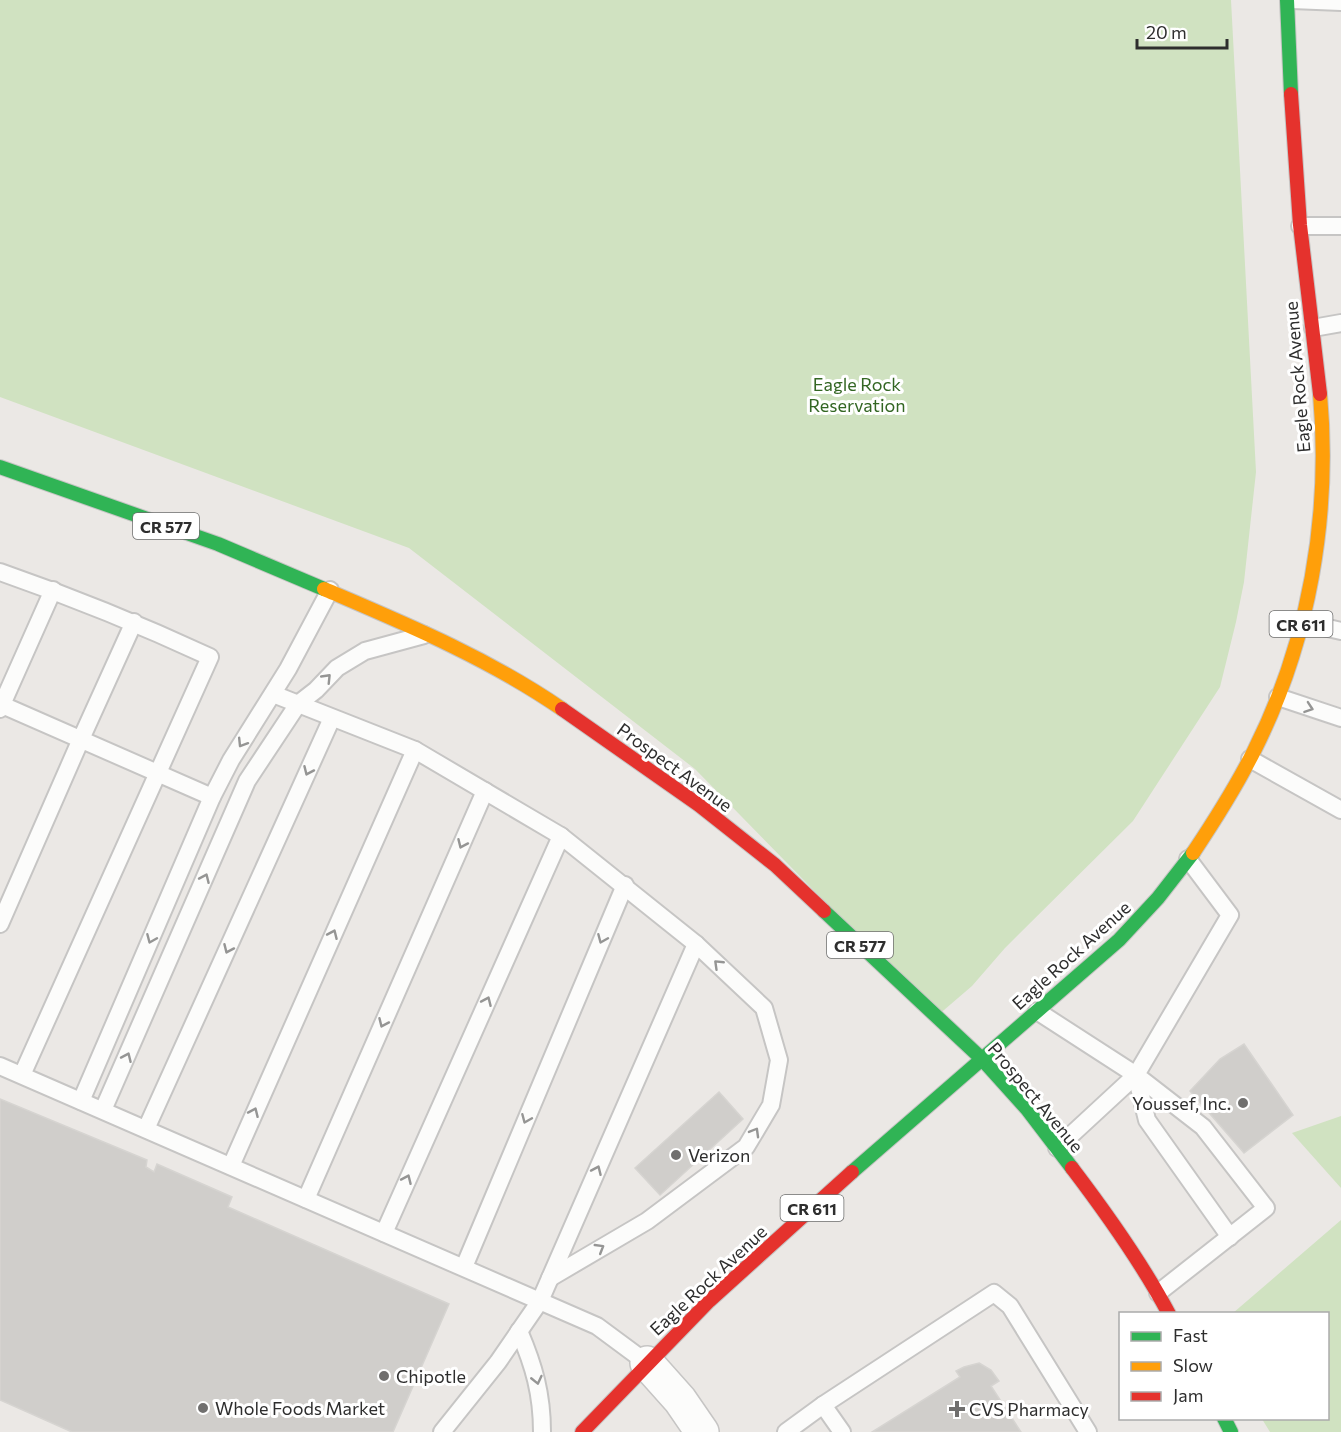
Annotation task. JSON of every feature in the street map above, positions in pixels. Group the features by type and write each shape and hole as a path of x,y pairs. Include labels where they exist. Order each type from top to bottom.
{"main road":[{"name":"Eagle Rock Avenue","path":"582,1432 647,1363 728,1283 1117,942 1152,904 1188,859 1211,827 1250,759 1278,697 1302,622 1319,529 1322,421 1320,387 1300,226 1287,0"},
{"name":"Prospect Avenue","path":"0,466 218,544 429,634 482,660 534,690 699,805 775,865 982,1059 1027,1109 1100,1205 1168,1312"}],"street":[{"path":"647,1363 680,1400 702,1432"}],"lane":[{"path":"1292,0 1341,2"},
{"path":"1300,226 1341,226"},
{"path":"1313,328 1341,324"},
{"path":"1322,421 1341,419"},
{"path":"0,572 134,622 210,657 22,1075"},
{"path":"53,590 1,706 212,797"},
{"path":"81,1101 212,797 231,760 273,693 330,590"},
{"path":"0,924 134,622"},
{"path":"1302,622 1341,631"},
{"path":"103,1110 247,781 298,704 316,690 337,668 365,651 429,634"},
{"path":"273,693 415,750 561,836 696,944 764,1008 779,1060 771,1105 746,1147 647,1221 550,1278"},
{"path":"1278,697 1341,718"},
{"path":"146,1129 332,718"},
{"path":"231,1166 415,750"},
{"path":"1250,759 1341,810"},
{"path":"306,1199 485,791"},
{"path":"384,1233 561,836"},
{"path":"1057,1148 1136,1075 1230,915 1188,859"},
{"path":"464,1267 625,885"},
{"path":"442,1432 498,1362 540,1301 696,944"},
{"path":"1038,1011 1136,1075 1203,1127 1266,1208 1158,1293"},
{"path":"0,1066 597,1326 647,1363"},
{"path":"1136,1075 1147,1120 1230,1237"},
{"path":"786,1432 823,1405 994,1293 1010,1306 1088,1432"},
{"path":"519,1331 536,1375 542,1406 542,1432"},
{"path":"823,1405 842,1432"}],"green space":[{"name":"Eagle Rock Reservation","path":"0,0 1231,0 1256,472 1244,582 1220,687 1133,821 1005,948 972,986 937,1016 695,769 409,548 0,397"},
{"path":"1341,1116 1341,1188 1292,1133"},
{"path":"1341,1220 1341,1432 1270,1432 1263,1420 1329,1420 1329,1312 1234,1312"}],"building":[{"name":"Youssef, Inc.","path":"1244,1044 1293,1115 1244,1153 1190,1091 1220,1059"},
{"name":"Verizon","path":"719,1092 743,1119 660,1195 635,1168"},
{"path":"0,1099 147,1160 146,1167 154,1172 157,1164 232,1197 228,1207 449,1304 393,1432 72,1432 0,1400"},
{"name":"CVS Pharmacy","path":"979,1363 991,1370 999,1381 991,1386 1021,1432 872,1432 960,1377 956,1371"}],"traffic: fast":[{"path":"1287,0 1291,94"},
{"path":"0,467 218,544 324,589"},
{"path":"852,1172 1119,940 1158,898 1193,853"},
{"path":"824,911 982,1059 1027,1109 1072,1168"},
{"path":"1225,1420 1231,1432"}],"traffic: slow":[{"path":"1193,853 1225,803 1254,751 1273,709 1302,622 1312,577 1322,486 1323,440 1320,394"},
{"path":"324,589 476,658 562,709"}],"traffic: jam":[{"path":"1291,94 1300,225 1320,394"},
{"path":"562,709 699,805 775,865 824,911"},
{"path":"1072,1168 1123,1239 1168,1312"},
{"path":"582,1432 709,1301 852,1172"}],"place":[{"name":"Youssef, Inc.","path":"1243,1103"},
{"name":"Verizon","path":"676,1155"},
{"name":"Chipotle","path":"384,1376"},
{"name":"Whole Foods Market","path":"203,1408"},
{"name":"CVS Pharmacy","path":"957,1409"}]}
